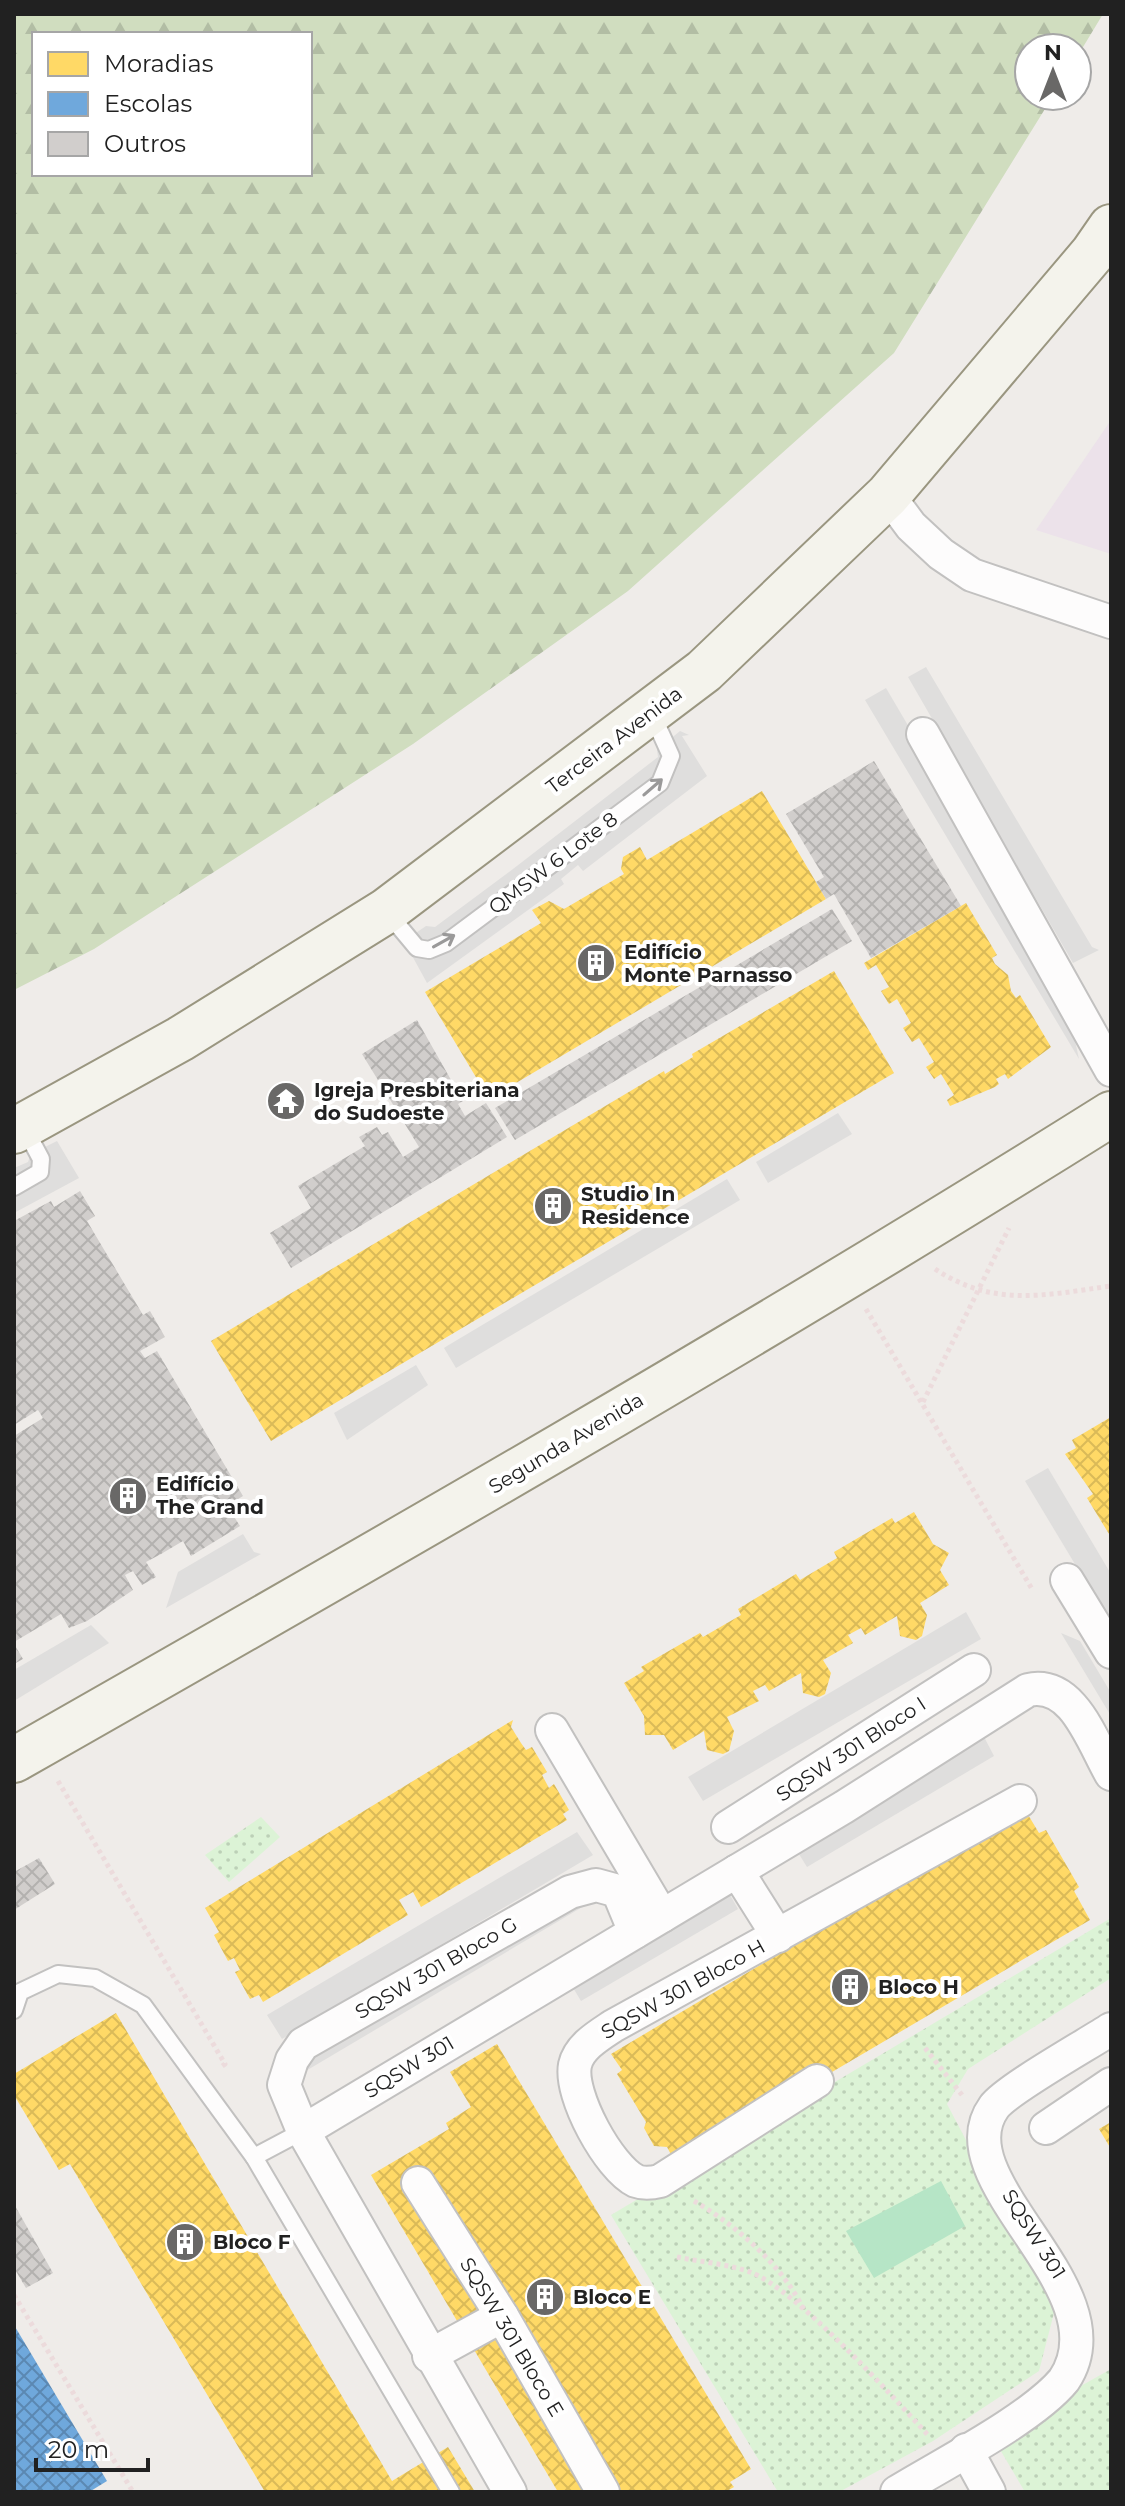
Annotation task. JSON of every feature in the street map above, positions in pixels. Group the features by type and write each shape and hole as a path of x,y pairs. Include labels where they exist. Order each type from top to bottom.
{"street":[{"name":"Terceira Avenida","path":"19,1129 180,1039 386,911 704,671 888,495 1105,243"},
{"path":"888,495 921,535 972,575 1111,622"},
{"path":"923,734 1111,1070"},
{"name":"Segunda Avenida","path":"34,1767 377,1554 901,1245 1111,1114"},
{"path":"1067,1580 1111,1652"},
{"name":"SQSW 301 Bloco I","path":"728,1827 974,1670"},
{"name":"SQSW 301","path":"303,2131 844,1807 1028,1690 1043,1686 1056,1690 1070,1703 1111,1774"},
{"path":"552,1730 648,1924"},
{"path":"820,1767 844,1807"},
{"name":"SQSW 301 Bloco H","path":"660,2181 638,2182 625,2174 579,2102 574,2081 575,2062 590,2041 1020,1801"},
{"path":"737,1871 778,1936"},
{"name":"SQSW 301 Bloco G","path":"303,2131 284,2085 292,2060 303,2044 570,1892 596,1885 618,1891 648,1924"},
{"path":"984,2124 996,2104 1111,2029"},
{"path":"660,2181 817,2081"},
{"path":"1046,2128 1111,2084"},
{"name":"SQSW 301","path":"897,2492 1042,2400 1064,2379 1078,2355 1082,2330 1076,2302 992,2167 984,2142 984,2124"},
{"path":"303,2131 429,2356 510,2492"},
{"name":"SQSW 301 Bloco E","path":"418,2183 502,2316 603,2492"},
{"path":"429,2356 502,2316"},
{"path":"959,2455 989,2492"}],"lane":[{"name":"QMSW 6 Lote 8","path":"386,911 417,948 429,950 446,943 660,783 671,756 652,713"},
{"path":"14,1187 40,1172 41,1159 19,1129"},
{"path":"14,2010 20,1992 58,1974 95,1978 143,2005 201,2080 254,2157 451,2492"},
{"path":"254,2157 303,2131"}],"path":[{"path":"923,1403 1015,1215"},
{"path":"901,1245 975,1292 1038,1296 1111,1286"},
{"path":"865,1307 1038,1599"},
{"path":"34,1767 225,2064 201,2080"},
{"path":"925,2048 984,2124"},
{"path":"660,2181 726,2219 795,2291 805,2311"},
{"path":"677,2257 750,2272 805,2311 959,2455"},
{"path":"14,2295 133,2492"}],"shaded area":[{"path":"1111,420 1111,554 1036,530"},
{"path":"926,667 1092,947 1099,950 1073,963 908,677"},
{"path":"886,688 1064,991 1079,1059 865,700"},
{"path":"680,731 689,735 682,736 707,776 583,871 578,865 561,879 564,884 427,983 404,941 426,926 435,927 513,869 658,757 657,750"},
{"path":"838,1113 852,1134 768,1183 756,1162"},
{"path":"57,1141 79,1178 14,1213 14,1168 28,1162 31,1154"},
{"path":"727,1179 740,1200 456,1368 444,1348"},
{"path":"416,1365 428,1385 347,1440 334,1413"},
{"path":"1048,1468 1111,1574 1111,1624 1025,1481"},
{"path":"243,1534 254,1552 261,1554 166,1608 178,1572"},
{"path":"966,1612 981,1639 703,1801 688,1777"},
{"path":"91,1625 109,1643 14,1701 14,1670"},
{"path":"1061,1633 1080,1641 1111,1693 1111,1716"},
{"path":"983,1735 994,1756 807,1867 794,1846"},
{"path":"577,1832 593,1855 282,2039 267,2015"},
{"path":"589,1876 601,1896 299,2075 301,2044"},
{"path":"726,1888 738,1909 581,2001 569,1981"}],"green space":[{"path":"14,14 1103,14 1092,32 1013,32 1013,112 1043,112 894,353 628,591 413,744 94,949 14,990"},
{"path":"261,1817 280,1837 229,1882 205,1855"},
{"path":"1111,1918 1111,1978 968,2069 947,2104 1055,2309 1039,2371 933,2441 839,2492 778,2492 611,2215"},
{"path":"941,2181 965,2226 874,2278 846,2231"},
{"path":"1111,2369 1111,2492 1025,2492 992,2436"}],"building: Moradias":[{"name":"Edifício Monte Parnasso","path":"762,791 826,899 489,1099 425,992 541,923 532,910 549,901 564,909 624,874 621,869 623,857 640,847 647,860"},
{"path":"966,903 997,955 992,958 995,964 1008,975 1011,991 1016,998 1020,995 1051,1047 1008,1079 1005,1074 996,1079 999,1084 995,1087 950,1106 947,1100 954,1095 941,1074 934,1079 926,1067 934,1062 919,1038 912,1042 903,1028 911,1023 897,999 889,1004 881,991 889,987 876,965 868,970 864,963"},
{"name":"Studio In Residence","path":"834,971 894,1073 271,1441 211,1341"},
{"path":"1111,1417 1109,1534 1087,1498 1093,1494 1065,1454 1076,1448 1072,1440"},
{"path":"914,1512 933,1544 949,1553 940,1570 949,1585 920,1603 927,1615 922,1636 916,1640 900,1636 897,1616 865,1635 861,1628 848,1635 853,1643 823,1660 831,1673 825,1694 819,1697 803,1693 801,1673 769,1691 765,1685 753,1691 759,1701 727,1717 734,1731 729,1751 723,1754 707,1750 704,1731 673,1750 664,1735 645,1735 644,1716 624,1683 644,1671 641,1667 700,1633 703,1637 741,1615 738,1609 796,1574 800,1580 837,1558 834,1552 892,1518 895,1523"},
{"path":"513,1720 511,1727 526,1750 532,1747 547,1772 542,1775 549,1788 554,1784 569,1810 563,1814 567,1820 421,1907 413,1892 399,1900 408,1915 263,2002 259,1995 250,1999 235,1972 240,1970 234,1958 228,1961 214,1935 219,1932 205,1908"},
{"name":"Bloco H","path":"1024,1808 1039,1833 1046,1830 1079,1887 1074,1891 1090,1920 676,2164 667,2147 654,2146 644,2128 646,2122 617,2074 622,2070 611,2054"},
{"name":"Bloco F","path":"116,2013 392,2481 448,2447 475,2492 265,2492 70,2164 59,2170 14,2095 14,2074"},
{"name":"Bloco E","path":"497,2044 751,2469 730,2482 734,2487 725,2492 558,2492 371,2175 449,2129 446,2123 471,2107 450,2072"},
{"path":"1111,2122 1111,2149 1099,2129"}],"building: Escolas":[{"path":"14,2325 107,2481 89,2492 14,2492"}],"building: Outros":[{"path":"874,761 961,906 871,958 834,894 826,899 816,882 824,877 786,814"},
{"path":"832,909 852,941 515,1140 495,1108"},
{"name":"Igreja Presbiteriana do Sudoeste","path":"417,1020 463,1101 458,1104 465,1116 486,1103 507,1137 291,1268 270,1233 311,1208 298,1186 365,1146 359,1137 377,1127 382,1135 388,1132 403,1157 419,1147 362,1054"},
{"name":"Edifício The Grand","path":"80,1191 95,1216 87,1221 143,1315 150,1311 165,1337 140,1351 145,1358 157,1351 243,1496 220,1510 223,1516 231,1512 240,1526 191,1556 183,1541 146,1562 156,1577 142,1585 133,1571 125,1575 133,1590 87,1621 69,1628 61,1614 14,1642 14,1436 43,1418 38,1410 14,1425 14,1221 51,1201 54,1207"},
{"path":"14,1644 23,1659 14,1664"},
{"path":"39,1858 55,1884 14,1910 14,1872"},
{"path":"14,2204 53,2273 26,2288 14,2268"}],"place":[{"name":"Edifício Monte Parnasso","path":"596,963"},
{"name":"Igreja Presbiteriana do Sudoeste","path":"286,1101"},
{"name":"Studio In Residence","path":"553,1206"},
{"name":"Edifício The Grand","path":"128,1496"},
{"name":"Bloco H","path":"850,1987"},
{"name":"Bloco F","path":"185,2242"},
{"name":"Bloco E","path":"545,2297"}]}
